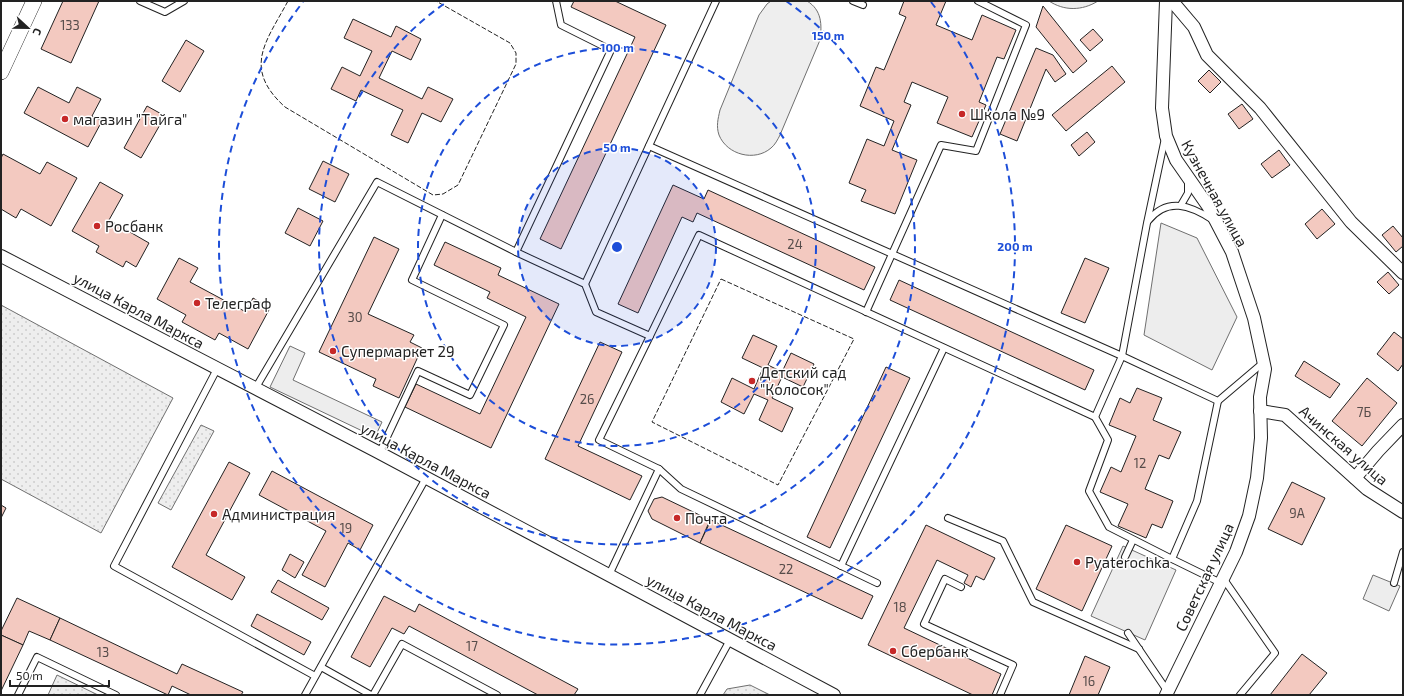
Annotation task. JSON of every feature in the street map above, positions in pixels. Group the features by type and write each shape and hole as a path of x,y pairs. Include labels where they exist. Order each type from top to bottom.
{"street":[{"path":"1,72 34,1"},
{"name":"Кузнечная улица","path":"1166,1 1162,108 1166,136 1176,160 1208,206 1232,252 1254,318 1264,362 1265,368 1260,397"},
{"path":"1172,1 1194,27 1207,55 1260,108 1350,222 1403,274"},
{"name":"улица Карла Маркса","path":"1,256 426,478 834,695"},
{"name":"Советская улица","path":"1167,693 1236,552 1249,516 1257,478 1262,438 1260,397"},
{"name":"Ачинская улица","path":"1260,411 1285,415 1367,489 1403,512"},
{"path":"1355,478 1403,425"}],"lane":[{"path":"140,1 165,12 184,1"},
{"path":"516,252 611,50 560,25 556,1"},
{"path":"585,284 716,1"},
{"path":"853,1 863,5"},
{"path":"866,312 941,145 976,151 1026,25 978,1"},
{"path":"1095,417 1122,356 1146,223 1166,136"},
{"path":"649,146 1122,356 1218,401"},
{"path":"1181,205 1188,193 1188,178"},
{"path":"255,389 377,182 516,252 585,284 596,312 650,336"},
{"path":"1146,223 1155,212 1167,207 1181,205 1198,210 1216,223"},
{"path":"379,454 418,371 470,395 504,325 412,280 442,215"},
{"path":"877,583 681,489 659,469 599,440 699,235 1095,417 1108,440 1089,491 1109,528 1172,559 1222,580 1275,653 1240,695"},
{"path":"841,566 944,348"},
{"path":"1172,559 1197,501 1218,401 1264,362"},
{"path":"216,369 114,566 315,676"},
{"path":"609,575 659,469"},
{"path":"305,695 426,478"},
{"path":"948,518 1003,541 1033,602 1139,649"},
{"path":"1125,557 1133,540"},
{"path":"1394,584 1403,552"},
{"path":"961,587 945,579 924,624 1013,665 1000,695"},
{"path":"1128,633 1167,693"},
{"path":"700,695 730,640"},
{"path":"320,667 372,695 402,644 497,695"},
{"path":"18,695 37,657 116,695"}],"shaded area":[{"path":"771,1 807,1 816,9 820,18 820,40 775,144 771,148 757,155 742,154 735,152 728,147 719,135 717,126 720,110 759,15"},
{"path":"1049,1 1098,1 1086,7 1067,8 1061,7"},
{"path":"1161,223 1197,238 1237,317 1212,370 1144,335"},
{"path":"1,305 173,398 101,533 1,479"},
{"path":"290,346 305,353 293,380 382,422 375,437 270,387"},
{"path":"201,425 214,431 171,510 158,503"},
{"path":"1123,546 1176,570 1145,640 1091,616"},
{"path":"1373,575 1400,586 1389,611 1363,599"},
{"path":"57,675 98,695 48,695"},
{"path":"750,685 770,695 723,695 727,689"}],"building":[{"path":"63,1 99,1 71,63 41,49"},
{"path":"574,1 615,1 666,25 561,249 540,239 635,37 571,7"},
{"name":"Школа №9","path":"904,1 946,1 936,25 972,40 982,15 1016,30 1004,59 997,57 979,102 986,105 972,137 937,123 948,97 912,82 904,102 911,105 892,150 917,160 895,214 861,201 866,190 849,183 867,139 884,146 894,121 860,106 876,67 884,70 906,17 899,14"},
{"path":"1043,6 1087,61 1073,73 1036,27"},
{"path":"353,19 391,37 396,26 421,39 411,60 392,51 379,78 422,99 428,87 453,99 441,122 422,113 408,143 391,135 403,110 361,90 356,101 331,89 342,67 360,76 372,51 344,38"},
{"path":"1093,29 1103,40 1090,51 1080,40"},
{"path":"186,40 204,51 180,92 162,81"},
{"path":"1036,48 1053,55 1066,74 1055,82 1046,69 1017,141 1000,134"},
{"path":"1112,66 1125,82 1066,131 1052,115"},
{"path":"1209,70 1221,82 1210,93 1198,81"},
{"name":"магазин \"Тайга\"","path":"38,87 69,103 77,87 101,99 92,116 102,121 88,147 24,113"},
{"path":"1242,104 1253,119 1239,129 1228,114"},
{"path":"147,106 165,116 141,158 124,148"},
{"path":"1087,132 1095,142 1079,156 1071,145"},
{"path":"1279,150 1290,165 1272,178 1261,164"},
{"path":"3,154 40,174 47,162 77,178 51,226 21,209 16,218 1,209 1,158"},
{"path":"323,161 349,174 335,202 309,189"},
{"name":"Росбанк","path":"100,182 123,195 109,220 149,243 136,267 126,261 123,267 96,252 99,246 72,231"},
{"path":"673,185 704,199 708,190 875,267 864,290 697,213 693,222 682,217 638,313 618,304"},
{"path":"298,208 323,221 310,246 285,233"},
{"path":"1322,209 1335,224 1317,239 1305,224"},
{"path":"1393,226 1403,238 1403,246 1396,252 1382,235"},
{"path":"374,237 399,249 368,314 414,335 410,342 422,348 399,398 373,386 376,379 319,352"},
{"path":"445,242 501,268 498,275 559,304 491,448 405,407 416,384 480,414 526,317 487,298 490,292 434,265"},
{"name":"Телеграф","path":"179,258 198,268 190,282 246,312 253,298 270,308 248,349 219,333 215,340 182,322 186,315 157,299"},
{"path":"1085,258 1109,268 1085,323 1061,313"},
{"path":"1388,272 1399,285 1389,294 1377,282"},
{"path":"899,280 1094,370 1085,390 890,300"},
{"path":"1394,332 1403,339 1403,364 1398,371 1377,354"},
{"path":"753,335 777,346 768,365 782,372 791,353 814,364 803,387 782,377 772,398 793,408 782,432 759,420 768,400 754,394 744,414 721,402 732,378 754,389 763,368 742,358"},
{"path":"600,342 622,352 578,446 642,476 630,500 545,459"},
{"path":"1304,361 1340,384 1330,398 1295,376"},
{"path":"886,367 910,378 830,548 807,537"},
{"path":"1367,378 1397,403 1362,446 1332,421"},
{"path":"1137,388 1162,398 1153,420 1181,432 1169,459 1159,455 1145,489 1173,501 1162,528 1152,524 1146,538 1118,526 1128,504 1100,492 1111,467 1121,472 1136,436 1109,425 1120,398 1130,403"},
{"name":"Администрация","path":"229,462 250,473 206,555 245,577 232,600 172,567"},
{"path":"272,471 373,525 360,550 348,543 325,587 302,575 326,531 259,495"},
{"path":"1292,482 1325,498 1302,545 1268,529"},
{"path":"662,497 710,520 700,543 652,519 648,511 654,499"},
{"path":"1,505 6,508 1,518"},
{"path":"711,520 873,596 862,619 700,543"},
{"path":"926,525 995,558 984,580 976,576 971,587 964,583 968,575 937,560 904,628 1001,674 992,695 973,695 868,645"},
{"path":"1066,525 1112,546 1082,611 1036,589"},
{"path":"290,554 304,562 295,578 282,570"},
{"path":"278,580 329,608 322,620 271,592"},
{"path":"384,596 415,612 419,604 578,689 574,695 538,695 409,626 404,634 392,628 370,667 351,657"},
{"path":"17,598 60,618 50,640 29,631 23,645 1,635 1,631"},
{"path":"257,614 311,642 304,655 251,626"},
{"path":"60,618 177,674 182,664 243,692 241,695 191,695 172,686 168,695 50,640"},
{"path":"1,635 23,645 1,691"},
{"path":"1302,654 1327,673 1309,695 1270,695"},
{"path":"1085,656 1110,667 1098,695 1069,695"}],"fence":[{"path":"288,1 272,29 262,55 261,67 264,80 272,93 285,107 433,195 443,194 458,185 516,64 516,53 510,43 436,1"},
{"path":"721,279 854,339 778,485 652,422 721,279"}],"place":[{"name":"Школа №9","path":"962,114"},
{"name":"магазин \"Тайга\"","path":"65,119"},
{"name":"Росбанк","path":"97,226"},
{"name":"Телеграф","path":"197,303"},
{"name":"Супермаркет 29","path":"333,351"},
{"name":"Детский сад \"Колосок\"","path":"752,381"},
{"name":"Администрация","path":"214,514"},
{"name":"Почта","path":"677,518"},
{"name":"Pyaterochka","path":"1077,562"},
{"name":"Сбербанк","path":"893,651"}]}
